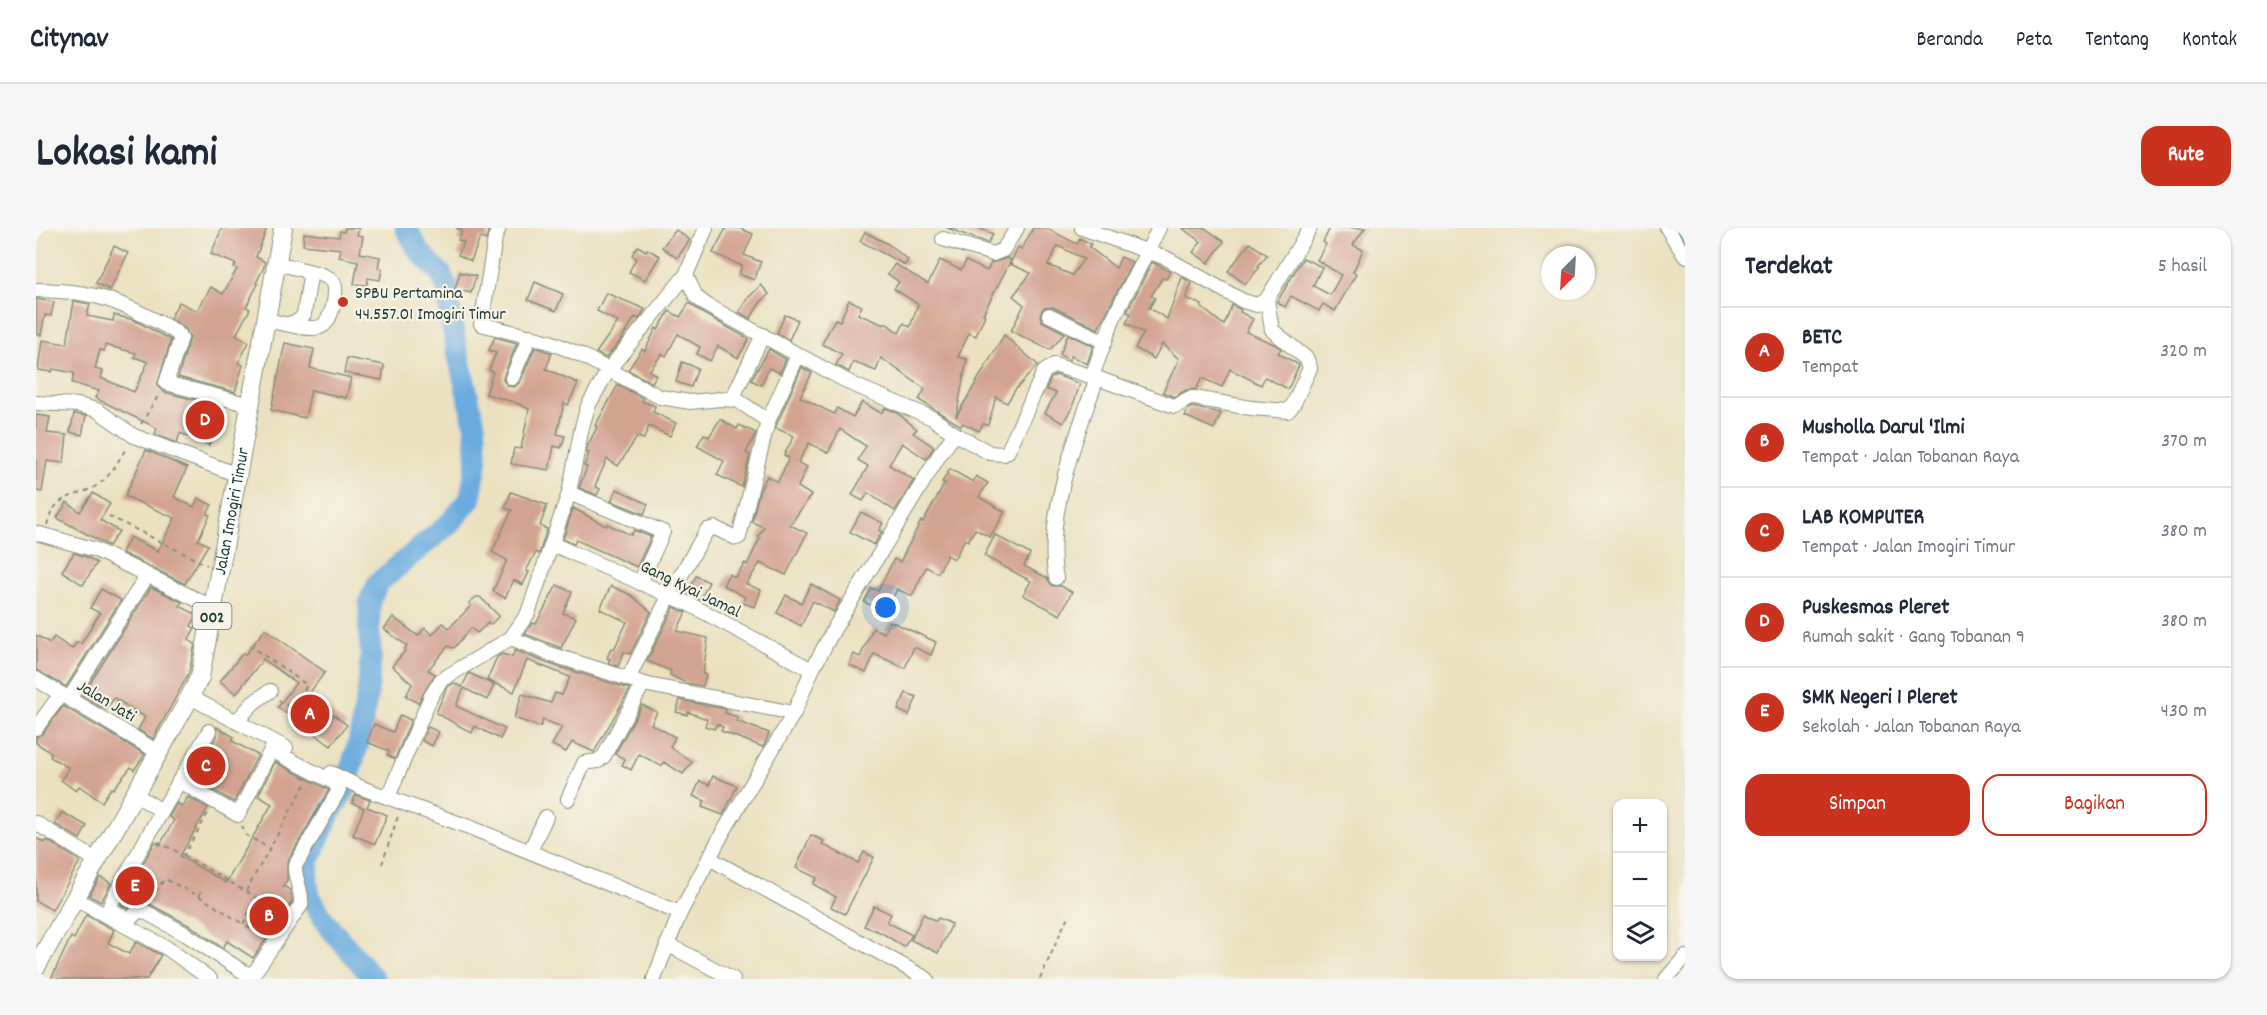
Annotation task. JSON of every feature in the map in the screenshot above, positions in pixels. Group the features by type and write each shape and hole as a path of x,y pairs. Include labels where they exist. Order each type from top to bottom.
{"main road":[{"name":"Jalan Imogiri Timur","path":"36,967 200,677 283,228"}],"street":[{"path":"499,228 495,238 482,324 550,342 609,369 660,397 690,402 732,399 742,402 768,421"},
{"path":"943,238 993,254 1003,250 1017,228"},
{"path":"1082,228 1166,258 1243,301 1257,305 1267,299 1310,228"},
{"path":"1056,578 1054,544 1058,508 1094,377 1113,319 1159,228"},
{"path":"1667,228 1685,256"},
{"path":"388,797 430,696 441,680 511,638 528,613 569,493 588,406 609,369 686,275 700,230"},
{"path":"265,320 318,328 326,325 330,319 334,282 330,278 276,263"},
{"path":"288,324 299,321 304,314 310,277 304,270"},
{"path":"686,275 692,290 702,303 854,384 932,418 955,434 990,453 1004,454 1008,451 1042,377 1050,366 1058,365 1174,405 1194,398 1251,408 1288,411 1310,368 1306,359 1272,330 1267,299"},
{"path":"36,290 74,291 104,297 121,303 176,332 180,335 180,344 166,383 250,405"},
{"path":"1049,315 1105,342"},
{"path":"732,399 763,335"},
{"path":"512,378 530,336"},
{"path":"627,679 669,596 707,530 715,528 739,537 768,421 798,355"},
{"path":"36,403 88,407 105,414 134,436 238,475"},
{"path":"654,979 680,913 709,858 794,713 812,670 834,629 940,454 955,434"},
{"path":"569,493 663,532 640,583"},
{"path":"41,535 96,550 214,608"},
{"name":"Gang Kyai Jamal","path":"552,544 689,604 812,670"},
{"path":"36,728 65,696 147,576"},
{"path":"511,638 550,654 643,684 794,713"},
{"name":"Jalan Jati","path":"36,679 158,752"},
{"path":"568,799 584,763 598,761 604,756 643,684"},
{"path":"237,721 253,703 268,693"},
{"path":"190,697 339,778 530,851 680,913"},
{"path":"179,782 238,815 271,750 335,783 339,790 295,866 302,902 254,974 247,974 140,909 129,920 110,906 147,836 209,731"},
{"path":"134,794 162,811"},
{"path":"530,851 546,816"},
{"path":"36,823 96,860"},
{"path":"709,858 927,979"},
{"path":"75,899 166,948 210,979"},
{"path":"667,944 729,978"},
{"path":"1666,979 1685,957"}],"path":[{"path":"41,535 58,503 66,497 92,488 103,481 166,383"},
{"path":"108,516 220,570"},
{"path":"249,645 307,685 288,706 268,693"},
{"path":"303,692 342,721"},
{"path":"246,891 313,771"},
{"path":"184,855 215,802"},
{"path":"382,864 402,802"},
{"path":"238,815 246,835 269,848"},
{"path":"147,836 184,855 256,899 243,924"},
{"path":"140,909 165,879 199,896 273,944"},
{"path":"199,896 201,891"},
{"path":"1040,979 1068,916"}],"building":[{"path":"222,228 267,228 256,257 265,262 264,267 246,307 250,309 236,335 249,342 238,363 243,365 235,392 178,377 190,337 185,328 170,318 179,302 197,311 211,287 223,294 237,269 234,267 236,264 211,254"},
{"path":"345,228 359,228 357,235 363,236 360,253 380,257 378,268 382,269 380,280 368,278 367,285 354,284 358,261 339,257 341,249 303,245 304,233 339,237 340,231 344,232"},
{"path":"456,228 489,228 486,240 480,238 471,261 458,255 464,242 458,240 462,231"},
{"path":"726,228 739,228 753,234 744,255 761,262 754,280 739,274 742,266 713,253"},
{"path":"947,228 978,228 993,234 988,243"},
{"path":"1033,228 1046,228 1077,244 1080,238 1091,244 1089,247 1116,268 1121,257 1132,262 1098,329 1053,307 1043,308 1040,315 1042,321 1065,333 1050,350 1011,331 1024,305 1013,296 1031,273 1010,264 1018,247 1022,249","holes":["1058,246 1084,259 1072,275 1048,265"]},
{"path":"1182,228 1205,228 1224,242 1208,263 1193,252 1201,242"},
{"path":"1330,228 1365,228 1353,245 1363,250 1353,272 1356,274 1335,311 1323,304 1319,311 1291,296 1285,307 1277,302 1303,258 1322,267 1313,286 1330,295 1341,275 1317,260 1326,244 1323,242"},
{"path":"676,230 690,240 677,258 662,247"},
{"path":"865,232 888,244 908,260 905,265 860,241"},
{"path":"1250,243 1267,255 1245,284 1228,271"},
{"path":"114,246 128,253 110,290 96,283"},
{"path":"638,246 660,256 645,280 629,272 636,258 632,255"},
{"path":"1007,258 1011,260 983,314 985,315 976,336 969,333 958,357 967,359 956,417 1004,335 1038,365 1015,390 1007,403 996,397 988,425 983,424 979,431 963,423 961,426 919,400 925,389 881,358 876,371 853,362 849,372 836,365 842,354 822,344 835,319 840,321 849,300 862,306 858,314 884,325 886,323 899,333 904,323 910,327 918,304 894,289 899,282 888,274 895,264 928,284 940,260 961,270 966,261 987,271 991,263"},
{"path":"1152,262 1170,271 1166,279 1162,278 1151,296 1155,298 1149,308 1167,319 1182,277 1192,283 1186,298 1202,305 1201,307 1224,325 1232,305 1241,310 1240,312 1253,319 1246,332 1276,345 1281,349 1278,353 1299,365 1288,389 1265,377 1261,385 1230,369 1222,387 1202,378 1196,389 1186,390 1174,397 1163,392 1179,359 1162,344 1154,359 1135,348 1144,333 1126,323 1131,314 1127,312"},
{"path":"460,272 476,276 471,293 455,289"},
{"path":"535,282 563,294 556,311 528,300"},
{"path":"761,285 769,294 750,319 739,312 747,299"},
{"path":"606,293 645,309 639,319 635,317 606,358 596,353 618,322 597,311"},
{"path":"36,299 54,302 51,316 45,315 41,335 36,334"},
{"path":"74,301 90,304 87,316 113,321 114,315 134,320 171,340 157,386 164,392 224,407 209,445 180,433 177,443 155,434 157,428 95,398 99,391 72,383 74,373 53,369 52,372 38,370 42,340 67,344","holes":["105,345 136,353 134,357 148,362 134,392 101,378 103,371 95,369 100,350 104,351"]},
{"path":"689,303 749,339 738,358 718,346 710,361 697,354 700,347 678,334 666,356 662,354 649,371 656,375 652,383 628,370 642,349 645,351 656,328 658,330 669,311 680,317"},
{"path":"785,315 798,320 789,340 777,333"},
{"path":"1068,334 1093,346 1087,364 1071,356 1069,360 1060,355"},
{"path":"495,337 517,343 504,375 503,380 508,386 514,387 520,382 535,347 552,353 546,369 578,383 568,405 564,403 557,434 565,436 561,448 554,446 549,470 511,464 514,448 521,449 529,409 486,394 493,372 489,370 496,353 489,350"},
{"path":"285,343 314,349 310,368 351,378 346,398 311,390 305,418 271,410"},
{"path":"769,349 786,359 780,373 769,368 761,385 751,380"},
{"path":"347,358 384,365 382,380 344,373"},
{"path":"682,362 698,368 691,387 676,382"},
{"path":"802,367 812,373 800,397 834,414 837,408 853,417 862,402 881,413 885,408 896,412 917,429 913,433 934,447 926,459 902,443 889,465 914,480 895,511 868,493 863,501 852,495 868,466 858,460 866,446 840,429 828,453 809,443 798,463 807,467 798,487 811,495 790,525 807,533 786,575 760,563 746,584 761,590 755,607 743,603 745,597 723,585 729,574 735,577 745,563 747,565 764,527 752,522 759,492 767,476 778,482 789,458 784,455 794,436 775,428"},
{"path":"1056,375 1080,384 1072,408 1063,423 1045,413 1056,393 1046,389 1051,378"},
{"path":"618,385 643,398 642,401 655,406 653,412 676,423 670,436 649,426 644,439 637,437 618,466 607,459 595,486 600,489 597,495 579,488 587,467 584,466 589,453 586,452 587,447 597,427 595,426"},
{"path":"1192,407 1221,413 1214,429 1185,416 1188,409"},
{"path":"74,414 86,416 82,435 70,432"},
{"path":"36,415 50,417 47,433 67,435 64,463 47,461 42,492 36,491"},
{"path":"720,419 737,429 739,425 756,433 746,453 750,455 742,487 717,475 724,461 697,446 704,434 709,437"},
{"path":"146,450 187,468 174,497 194,507 198,498 212,505 207,514 210,515 198,540 208,545 185,584 122,553 130,537 158,551 175,518 125,496"},
{"path":"950,469 973,482 976,476 988,483 979,497 1005,512 990,537 975,529 968,541 965,539 954,559 947,555 938,573 926,567 912,596 897,589 886,612 864,602 871,588 878,591 894,559 900,562 921,521 923,522 945,483 942,482"},
{"path":"617,489 648,504 644,514 611,501"},
{"path":"511,492 547,505 540,526 547,529 539,554 536,552 526,571 529,572 523,585 514,580 505,598 493,591 507,560 492,552 512,510 505,508"},
{"path":"93,493 110,504 100,520 119,531 109,546 57,518 67,502 80,512"},
{"path":"573,508 606,526 607,524 631,535 634,530 651,537 637,567 576,540 574,544 563,539"},
{"path":"861,512 883,523 879,530 882,532 874,545 850,532"},
{"path":"995,535 1030,554 1024,566 1047,578 1052,586 1061,586 1072,592 1060,615 1023,595 1031,581 984,556"},
{"path":"74,553 97,563 83,585 62,571"},
{"path":"696,576 709,582 700,600 687,593"},
{"path":"811,584 840,600 834,612 813,601 801,626 777,613 786,595 801,603"},
{"path":"557,585 572,592 563,613 576,618 561,648 525,634 532,623 536,624"},
{"path":"611,586 631,595 651,612 630,654 624,652 618,666 608,663 610,659 607,658 627,622 600,609"},
{"path":"151,587 182,602 180,606 197,615 191,626 195,628 188,640 195,644 189,673 153,739 138,730 145,717 114,698 106,710 82,696"},
{"path":"101,589 121,600 66,687 36,670 36,635 50,643 54,637 72,649 77,642 81,644 100,613 90,608"},
{"path":"476,597 480,597 499,616 477,633 471,628 454,648 448,646 428,670 435,674 418,703 406,696 412,684 392,666 407,646 384,629 393,617 418,636 425,628 432,635 443,623 449,628 471,606 469,603"},
{"path":"674,607 686,612 677,631 708,638 703,674 706,675 703,686 686,683 670,675 671,671 647,661"},
{"path":"890,621 936,642 931,655 914,647 905,668 874,654 866,673 849,665 854,654 860,657 873,628 884,633"},
{"path":"265,629 325,672 308,695 347,725 331,746 278,707 296,683 263,659 236,694 220,681 243,653 245,655"},
{"path":"515,650 547,663 630,689 594,752 572,742 566,752 552,745 562,727 543,720 540,727 514,718 522,694 551,703 555,693 562,695 570,677 527,660 514,692 487,680 497,657 502,654 512,657"},
{"path":"469,673 494,685 487,700 464,688 456,706 505,729 500,739 475,726 472,733 436,713 447,687 454,683 462,687"},
{"path":"906,693 917,697 909,715 898,710"},
{"path":"680,700 726,709 725,713 738,717 736,721 769,733 765,744 763,747 721,731 723,727 717,724 714,729 705,726 707,719 688,712 687,715 676,712"},
{"path":"642,705 657,712 651,724 675,737 670,747 692,762 683,774 664,762 661,766 639,754 631,770 622,765 625,759 615,754"},
{"path":"63,706 145,754 134,770 131,767 113,789 111,788 102,802 79,786 76,791 61,780 69,768 50,757 52,753 36,743 36,737 43,733"},
{"path":"400,715 411,720 395,759 387,755 389,751 367,742 374,724 393,732"},
{"path":"217,727 234,737 232,741 258,755 234,802 192,778 217,736"},
{"path":"428,727 439,732 432,746 422,741"},
{"path":"275,762 329,790 287,862 287,880 283,886 290,890 292,902 253,958 227,941 223,948 192,927 144,901 138,900 128,909 121,904 155,842 160,845 174,820 169,817 177,803 182,806 188,797 208,808 180,856 226,883 272,804 258,796"},
{"path":"713,776 737,786 723,815 702,807 705,801 693,796 700,781 709,785"},
{"path":"356,795 370,800 367,807 387,815 375,844 353,835 364,808 352,803"},
{"path":"62,812 87,826 80,839 55,824"},
{"path":"811,835 824,841 822,844 858,863 864,852 874,857 845,914 831,907 836,897 813,884 817,878 796,868"},
{"path":"36,838 45,843 47,840 80,861 52,910 36,901"},
{"path":"100,877 111,883 101,902 89,896"},
{"path":"874,906 891,914 887,922 912,935 904,947 882,933 864,926"},
{"path":"923,914 936,921 938,918 952,924 938,953 911,940"},
{"path":"86,915 114,930 108,943 129,954 136,942 161,955 147,979 51,979 71,937 74,939"}],"waterway":[{"path":"374,979 325,922 309,895 307,876 309,860 330,813 345,789 359,740 368,690 371,655 370,600 379,582 451,522 470,499 477,461 475,426 455,342 446,285 441,274 419,251 406,228"},
{"path":"1676,228 1685,242"}],"place":[{"name":"SPBU Pertamina 44.557.01 Imogiri Timur","path":"343,302"},
{"name":"Puskesmas Pleret","path":"205,420"},
{"name":"BETC","path":"310,714"},
{"name":"LAB KOMPUTER","path":"206,766"},
{"name":"SMK Negeri 1 Pleret","path":"135,886"},
{"name":"Musholla Darul 'Ilmi","path":"269,916"}]}
